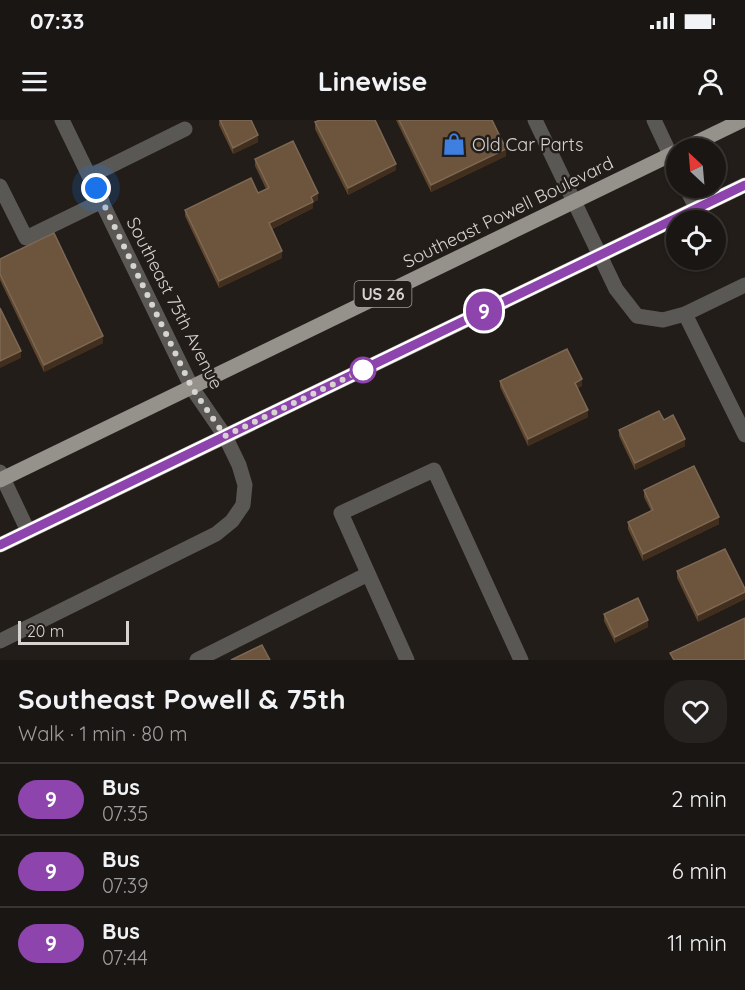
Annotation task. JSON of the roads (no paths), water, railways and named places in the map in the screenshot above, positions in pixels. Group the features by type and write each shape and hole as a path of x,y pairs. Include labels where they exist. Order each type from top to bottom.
{"main road":[{"name":"Southeast Powell Boulevard","path":"710,138 743,120"},
{"name":"Southeast Powell Boulevard","path":"1,477 192,388 575,201 666,161"},
{"path":"0,545 745,185"}],"street":[{"name":"Southeast 75th Avenue","path":"0,641 216,534 232,521 243,505 245,485 239,465 225,436 192,388 62,120"},
{"path":"535,120 602,255 616,289 637,316 663,320 685,314 745,285"},
{"path":"654,120 666,139"},
{"path":"90,176 185,129"},
{"path":"0,186 26,238 102,201"},
{"path":"692,198 697,208"},
{"path":"685,314 745,435"},
{"path":"407,660 341,513 434,470 522,660"},
{"path":"1,477 28,531"},
{"path":"197,660 368,574"}],"place":[{"name":"Old Car Parts","path":"454,144"}]}
